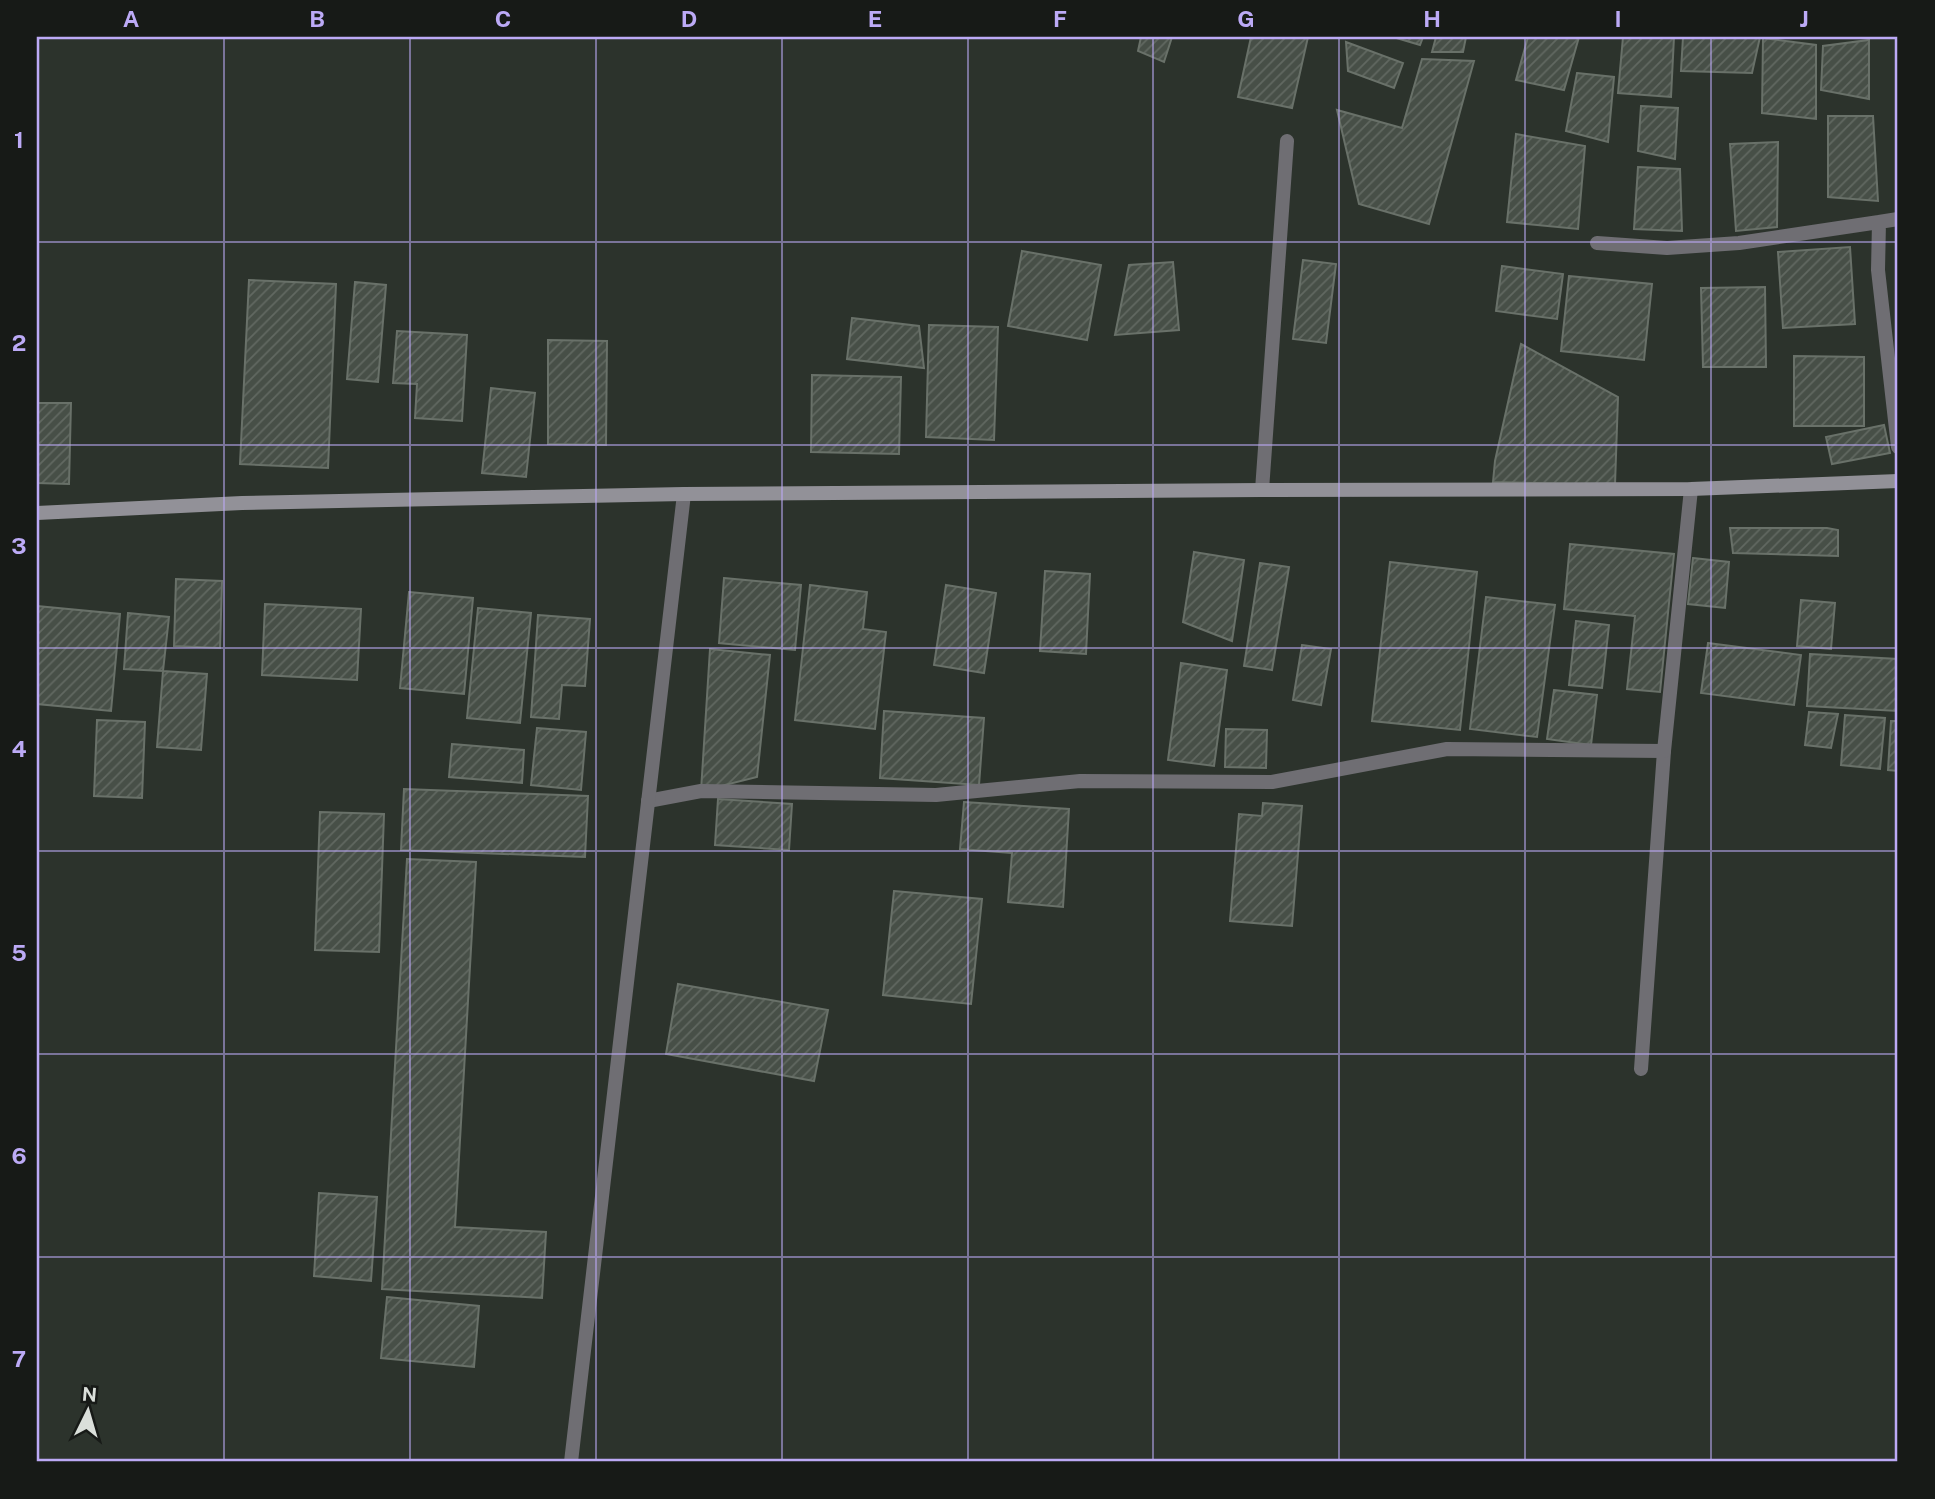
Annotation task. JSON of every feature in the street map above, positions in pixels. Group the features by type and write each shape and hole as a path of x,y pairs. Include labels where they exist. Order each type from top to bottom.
{"main road":[{"path":"37,513 242,503 684,494 1691,489 1898,481"}],"street":[{"path":"1262,490 1287,141"},
{"path":"1597,243 1667,248 1739,243 1898,219"},
{"path":"1879,222 1878,270 1898,447"},
{"path":"1641,1069 1664,751 1691,489"},
{"path":"571,1462 684,494"},
{"path":"648,801 701,791 936,795 1080,781 1272,782 1447,750 1664,751"}],"building":[{"path":"1141,37 1172,37 1164,62 1138,51"},
{"path":"1251,37 1308,37 1292,108 1238,97"},
{"path":"1393,37 1423,37 1420,45"},
{"path":"1436,37 1466,37 1463,52 1432,52"},
{"path":"1528,37 1579,37 1564,90 1516,80"},
{"path":"1623,37 1674,37 1671,97 1618,93"},
{"path":"1683,37 1760,37 1752,73 1681,71"},
{"path":"1763,38 1816,45 1816,119 1762,113"},
{"path":"1869,40 1869,99 1821,90 1823,46"},
{"path":"1346,42 1403,63 1394,88 1348,71"},
{"path":"1422,59 1474,61 1429,224 1359,204 1337,110 1402,128"},
{"path":"1577,73 1614,77 1608,142 1566,131"},
{"path":"1641,106 1678,108 1675,159 1638,151"},
{"path":"1828,116 1873,116 1878,201 1828,197"},
{"path":"1516,134 1585,146 1578,229 1507,222"},
{"path":"1778,142 1777,227 1736,231 1730,144"},
{"path":"1638,167 1680,169 1682,231 1634,229"},
{"path":"1850,247 1855,324 1783,328 1778,252"},
{"path":"1022,251 1101,265 1087,340 1008,326"},
{"path":"1303,260 1336,264 1326,343 1293,339"},
{"path":"1173,262 1179,330 1115,335 1129,265"},
{"path":"1502,266 1563,274 1557,319 1496,311"},
{"path":"1569,276 1652,284 1644,360 1561,351"},
{"path":"249,280 336,284 328,468 240,464"},
{"path":"355,282 386,285 378,382 347,379"},
{"path":"1765,287 1766,367 1703,367 1701,288"},
{"path":"852,318 919,326 924,368 847,359"},
{"path":"929,325 998,327 994,440 926,437"},
{"path":"397,331 467,335 462,421 415,418 417,384 393,383"},
{"path":"548,340 607,341 606,445 548,444"},
{"path":"1521,344 1618,397 1615,485 1493,482 1495,461"},
{"path":"1794,356 1864,357 1864,426 1794,426"},
{"path":"812,375 901,377 899,454 811,452"},
{"path":"491,388 535,393 526,477 482,473"},
{"path":"37,403 71,403 69,484 37,483"},
{"path":"1884,425 1890,453 1832,464 1826,437"},
{"path":"1730,528 1838,530 1838,556 1733,553"},
{"path":"1570,544 1674,554 1660,692 1627,689 1635,616 1564,609"},
{"path":"1194,552 1244,560 1232,641 1183,622"},
{"path":"1693,558 1729,562 1725,608 1688,604"},
{"path":"1390,562 1477,572 1460,730 1372,721"},
{"path":"1260,563 1289,567 1272,670 1244,666"},
{"path":"1045,571 1090,574 1086,654 1040,651"},
{"path":"724,578 801,585 795,650 719,643"},
{"path":"176,579 222,581 220,648 174,646"},
{"path":"810,585 867,592 863,629 886,632 875,729 795,720"},
{"path":"946,585 996,593 984,673 934,665"},
{"path":"409,592 473,598 464,694 400,688"},
{"path":"1486,597 1555,605 1537,737 1470,729"},
{"path":"1801,600 1835,603 1831,649 1797,646"},
{"path":"265,604 361,609 357,680 262,675"},
{"path":"37,606 120,614 111,711 37,704"},
{"path":"478,608 531,613 520,723 467,718"},
{"path":"128,613 169,617 163,671 124,669"},
{"path":"538,615 590,619 585,686 562,685 559,719 531,717"},
{"path":"1576,621 1609,625 1602,688 1569,685"},
{"path":"1708,643 1801,655 1794,705 1701,693"},
{"path":"1302,645 1331,649 1321,705 1293,700"},
{"path":"710,649 770,655 757,777 701,791"},
{"path":"1810,654 1898,659 1898,711 1807,706"},
{"path":"1181,663 1227,670 1214,766 1168,760"},
{"path":"163,671 207,674 201,750 157,747"},
{"path":"1554,690 1597,695 1591,745 1547,739"},
{"path":"884,711 984,718 979,785 880,778"},
{"path":"1809,712 1838,714 1831,748 1805,745"},
{"path":"1845,715 1885,718 1880,769 1841,765"},
{"path":"97,720 145,722 142,798 94,796"},
{"path":"1891,721 1898,721 1898,771 1888,770"},
{"path":"537,728 586,732 581,790 531,785"},
{"path":"1226,729 1267,730 1266,768 1225,767"},
{"path":"452,744 524,750 522,783 449,777"},
{"path":"404,789 588,796 585,857 401,850"},
{"path":"718,799 792,804 789,850 715,845"},
{"path":"964,802 1069,809 1063,907 1008,902 1012,853 960,849"},
{"path":"1263,803 1302,806 1292,926 1230,921 1239,814 1262,816"},
{"path":"320,812 384,814 379,952 315,950"},
{"path":"407,859 476,862 455,1227 546,1232 542,1298 382,1289"},
{"path":"894,891 982,899 971,1004 883,995"},
{"path":"678,984 828,1010 814,1081 666,1054"},
{"path":"319,1193 377,1197 371,1281 314,1276"},
{"path":"387,1297 479,1306 474,1367 381,1358"}]}
